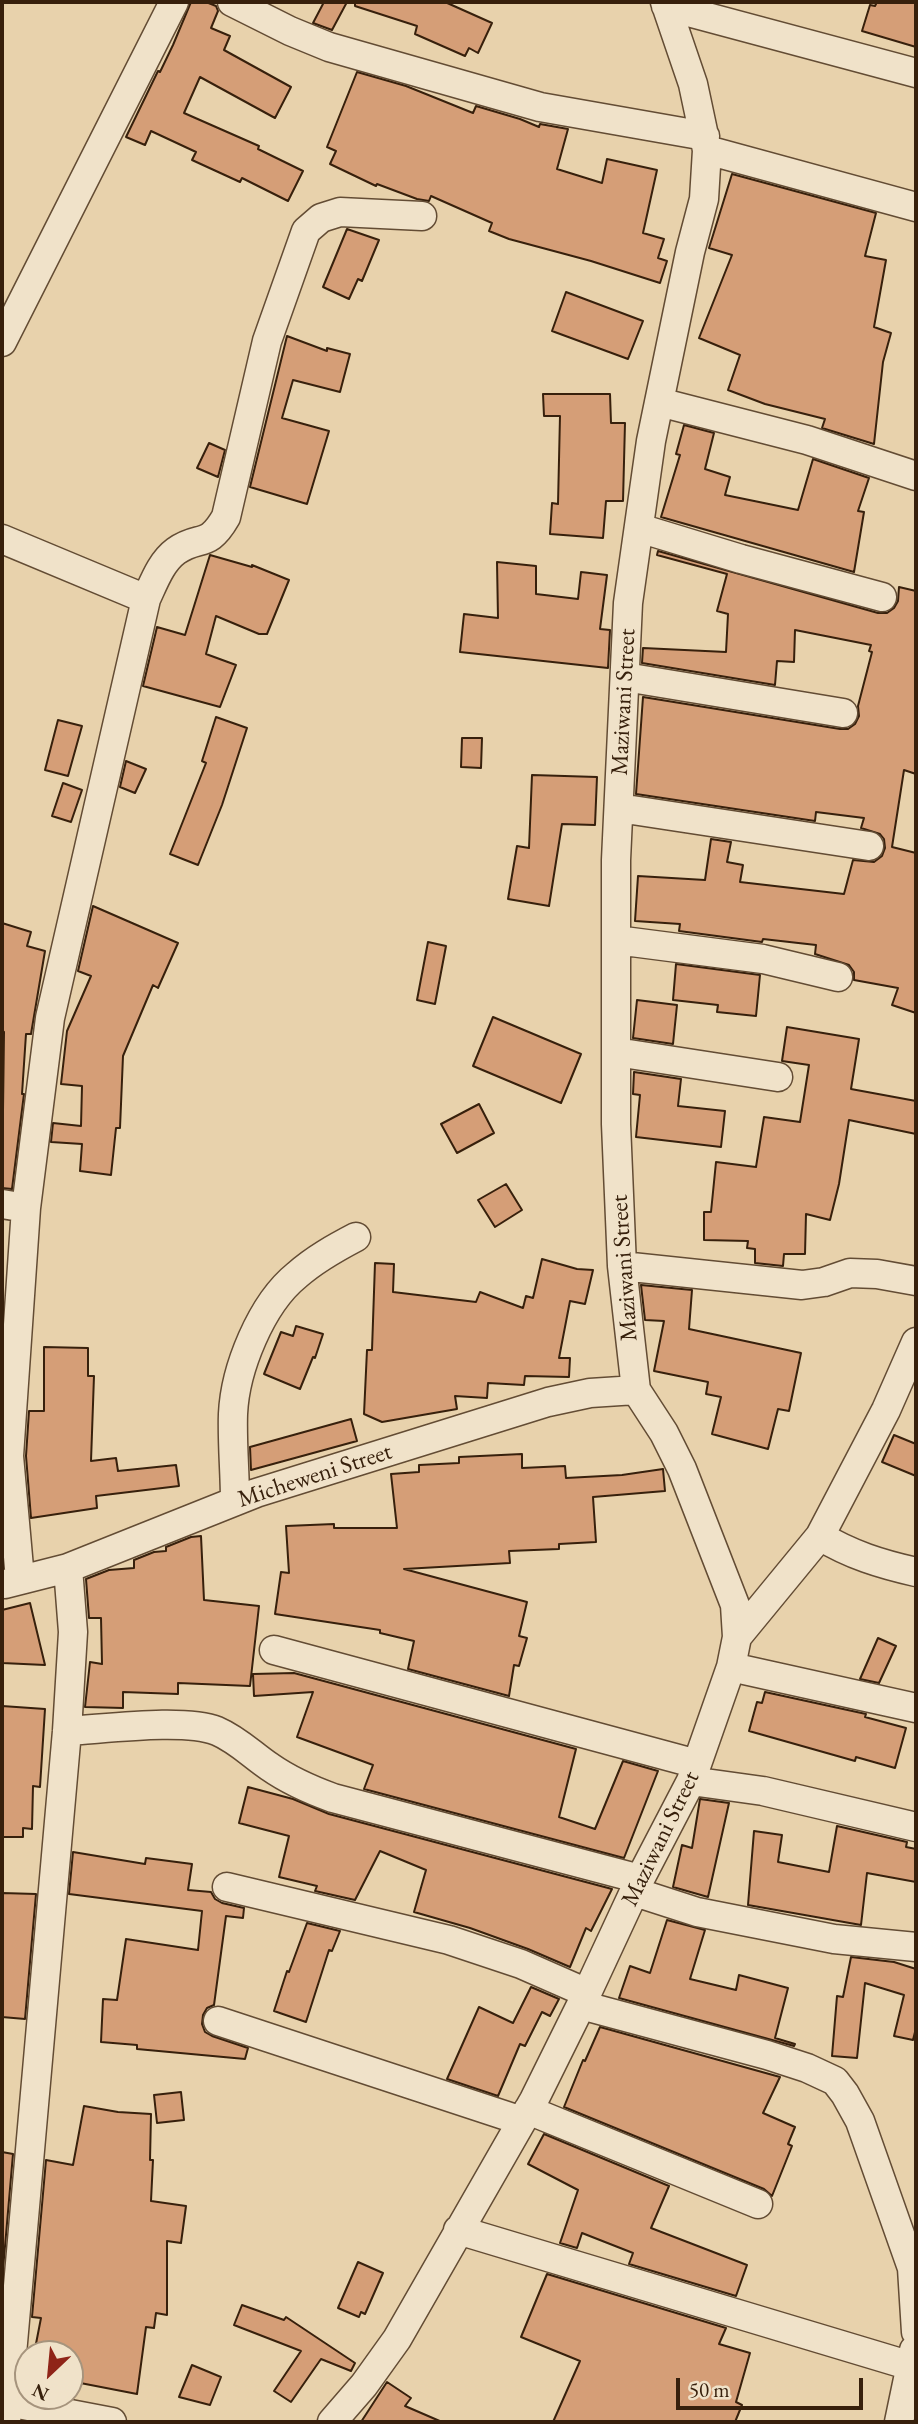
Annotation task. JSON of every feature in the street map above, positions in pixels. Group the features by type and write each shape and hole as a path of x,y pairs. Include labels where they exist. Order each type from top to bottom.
{"street":[{"path":"2,342 174,2"},
{"path":"232,2 328,47 540,107 706,143 916,207"},
{"path":"666,4 916,74"},
{"name":"Maziwani Street","path":"332,2422 364,2385 397,2339 525,2115 694,1772 731,1667 737,1637 735,1605 682,1469 664,1433 636,1390 622,1266 616,1124 616,940 628,603 651,441 690,252 704,199 706,143 692,84 666,4"},
{"path":"11,1582 6,1455 14,1206 50,1018 146,599 167,560 185,546 207,540 220,528 226,517 267,341 306,231 321,218 340,212 422,216"},
{"path":"659,402 807,440 916,475"},
{"path":"639,528 882,597"},
{"path":"2,539 146,599"},
{"path":"625,677 843,713"},
{"path":"619,807 869,846"},
{"path":"616,940 763,959 838,976"},
{"path":"616,1052 778,1076"},
{"path":"235,1501 233,1413 240,1374 253,1338 273,1302 294,1276 327,1252 356,1237"},
{"path":"622,1266 802,1285 824,1282 850,1273 877,1274 916,1281"},
{"path":"737,1637 820,1536 880,1422 916,1345"},
{"name":"Micheweni Street","path":"11,1582 68,1568 235,1501 548,1402 590,1393 636,1390"},
{"path":"820,1536 845,1551 874,1562 916,1572"},
{"path":"68,1568 74,1632 67,1731 5,2408 112,2422"},
{"path":"274,1650 694,1772 916,1827"},
{"path":"731,1667 916,1707"},
{"path":"67,1731 181,1725 214,1730 242,1744 284,1776 308,1789 638,1886 697,1912 834,1939 916,1947"},
{"path":"227,1887 449,1940 521,1964 584,1999 807,2067 835,2081 860,2121 912,2268 916,2332"},
{"path":"218,2021 525,2115 758,2204"},
{"path":"458,2230 914,2353 899,2422"}],"building":[{"path":"191,2 206,2 216,6 218,11 211,28 230,36 224,50 291,87 275,118 200,77 184,113 259,146 258,149 303,171 288,201 242,178 240,182 192,160 196,152 151,131 145,145 126,137 173,45"},
{"path":"324,2 347,2 332,30 313,23"},
{"path":"355,2 445,2 492,23 478,53 469,48 465,56 415,34 417,26 355,6"},
{"path":"877,2 916,2 916,47 862,31 870,5 875,6"},
{"path":"357,72 406,86 473,113 476,106 539,127 540,124 568,129 557,169 602,183 607,159 657,170 643,233 664,239 658,258 667,261 660,283 509,239 489,231 492,223 431,196 429,201 417,199 377,184 376,186 330,164 336,151 327,147"},
{"path":"732,174 876,213 865,256 886,260 874,327 891,333 883,362 874,444 822,428 825,419 765,404 728,390 740,355 699,338 732,255 709,248"},
{"path":"347,229 379,240 362,281 358,279 349,299 323,287"},
{"path":"566,292 643,321 628,359 552,331"},
{"path":"287,336 327,351 327,348 350,354 340,392 293,380 282,418 329,431 307,504 250,487"},
{"path":"543,394 610,394 611,423 625,423 623,501 606,501 603,538 550,534 552,503 558,504 560,416 544,416"},
{"path":"684,425 714,433 705,469 730,477 725,495 798,510 813,459 869,478 858,511 864,512 854,572 661,517 680,455 676,454"},
{"path":"209,443 225,450 218,477 197,468"},
{"path":"658,551 878,613 887,613 894,608 898,601 899,587 916,591 916,774 904,770 892,847 916,853 916,1013 892,1005 898,988 854,980 854,972 849,965 815,954 816,945 763,939 762,942 679,931 680,924 635,921 638,876 705,880 711,839 731,842 727,862 743,865 740,882 844,894 853,860 874,862 882,856 885,848 880,834 861,828 864,818 816,812 815,821 636,794 643,697 848,729 855,724 859,716 858,706 872,652 869,651 871,645 795,630 794,662 777,661 775,685 642,663 643,648 726,652 728,614 717,611 727,574 657,555"},
{"path":"210,555 252,565 289,580 267,634 259,634 216,616 206,654 236,665 220,707 143,686 157,627 185,635"},
{"path":"497,562 536,566 536,594 578,599 581,572 607,575 600,629 610,630 608,668 460,652 464,614 498,618"},
{"path":"216,717 247,728 222,805 198,865 170,854 206,763 202,761"},
{"path":"58,720 82,726 68,776 45,770"},
{"path":"462,738 482,738 481,768 461,767"},
{"path":"126,761 146,769 135,793 120,787"},
{"path":"532,775 597,777 595,825 562,824 549,906 508,899 517,846 529,848"},
{"path":"63,783 82,790 71,822 52,816"},
{"path":"93,906 178,943 158,988 153,985 123,1056 120,1128 116,1128 111,1175 80,1171 82,1144 51,1142 53,1123 81,1126 82,1086 61,1084 67,1031 91,976 78,971"},
{"path":"2,923 31,932 27,946 45,951 31,1034 26,1034 24,1094 12,1189 2,1188"},
{"path":"428,942 446,946 435,1004 417,1000"},
{"path":"676,964 760,975 756,1016 717,1012 718,1005 673,1000"},
{"path":"637,1000 677,1005 673,1044 633,1038"},
{"path":"493,1017 581,1054 561,1103 473,1066"},
{"path":"787,1027 859,1039 851,1089 916,1101 916,1134 849,1120 839,1184 830,1220 806,1214 805,1254 784,1254 783,1266 755,1263 755,1249 747,1248 748,1241 704,1240 704,1212 711,1212 716,1162 756,1167 764,1117 800,1122 809,1065 782,1061"},
{"path":"634,1072 681,1079 678,1106 725,1111 721,1147 636,1137 640,1095 633,1094"},
{"path":"479,1104 494,1133 457,1153 441,1124"},
{"path":"506,1184 522,1210 495,1227 478,1200"},
{"path":"542,1259 577,1269 593,1270 585,1304 570,1301 559,1358 570,1358 569,1377 525,1376 524,1385 488,1383 487,1398 455,1396 457,1409 382,1422 364,1414 367,1350 372,1350 375,1263 394,1264 393,1292 476,1302 480,1292 523,1308 526,1296 533,1298"},
{"path":"641,1285 692,1290 689,1329 801,1353 789,1411 778,1409 768,1449 712,1434 721,1397 706,1394 708,1382 654,1371 664,1321 645,1320"},
{"path":"296,1326 323,1334 300,1389 264,1374 281,1332 293,1336"},
{"path":"44,1347 88,1348 88,1376 94,1376 91,1461 116,1458 118,1471 176,1465 179,1486 96,1496 97,1508 31,1518 26,1456 29,1411 44,1411"},
{"path":"351,1419 357,1441 251,1470 250,1447"},
{"path":"894,1435 916,1444 916,1476 882,1462"},
{"path":"522,1454 522,1468 565,1466 566,1478 622,1475 663,1469 665,1491 593,1497 596,1542 559,1544 559,1549 509,1551 510,1563 404,1569 527,1602 519,1636 527,1638 519,1666 514,1665 509,1696 408,1669 414,1641 380,1633 380,1630 275,1614 281,1572 289,1573 286,1526 334,1524 334,1528 397,1528 391,1474 419,1472 419,1465 459,1463 459,1457"},
{"path":"201,1536 204,1600 259,1606 250,1686 178,1683 178,1694 123,1692 123,1708 85,1707 90,1662 102,1664 101,1618 89,1618 86,1579 109,1570 134,1568 134,1560 154,1552 166,1551 166,1547 191,1537"},
{"path":"30,1603 45,1665 2,1663 2,1610"},
{"path":"878,1638 896,1646 879,1683 860,1679"},
{"path":"294,1673 576,1749 559,1817 595,1829 623,1761 658,1771 624,1858 364,1789 373,1765 297,1737 313,1692 254,1696 253,1674"},
{"path":"765,1692 866,1714 865,1717 906,1728 895,1768 856,1757 855,1761 749,1731 757,1702 762,1703"},
{"path":"2,1706 45,1709 40,1787 33,1786 32,1829 23,1828 23,1837 2,1837"},
{"path":"248,1787 293,1799 329,1814 612,1889 591,1931 586,1928 570,1967 470,1928 414,1912 426,1870 380,1851 355,1900 315,1891 317,1886 279,1877 289,1836 239,1823"},
{"path":"700,1799 729,1803 708,1897 673,1887 682,1845 692,1848"},
{"path":"837,1826 907,1842 906,1847 916,1849 916,1882 867,1873 861,1925 748,1905 754,1831 782,1835 778,1862 829,1872"},
{"path":"73,1852 145,1864 146,1858 192,1864 188,1890 211,1892 215,1899 222,1903 244,1908 243,1918 226,1916 214,2005 207,2008 202,2024 205,2032 212,2036 248,2048 245,2059 137,2049 137,2045 101,2042 103,1999 117,2000 126,1939 198,1950 202,1911 69,1894"},
{"path":"2,1893 36,1894 25,2019 2,2017"},
{"path":"667,1920 705,1930 690,1979 736,1990 739,1975 788,1988 775,2038 795,2044 794,2046 619,1998 630,1966 650,1973"},
{"path":"307,1923 340,1931 332,1951 329,1950 306,2022 274,2011"},
{"path":"851,1957 894,1962 916,1969 916,2028 913,2040 894,2036 904,1995 865,1983 857,2058 832,2056 837,1996 843,1997"},
{"path":"531,1987 559,1999 550,2016 542,2012 525,2046 520,2044 498,2096 447,2079 479,2007 513,2023"},
{"path":"600,2027 780,2077 763,2113 795,2127 788,2144 792,2146 772,2196 764,2189 564,2107"},
{"path":"181,2092 184,2120 157,2123 154,2095"},
{"path":"84,2106 151,2114 151,2201 186,2206 181,2243 167,2241 167,2315 156,2313 154,2328 146,2327 137,2394 84,2384 84,2340 37,2340 41,2318 32,2317 46,2160 73,2165"},
{"path":"544,2134 669,2186 651,2228 747,2265 736,2296 629,2264 633,2253 582,2233 577,2248 560,2243 578,2190 528,2164"},
{"path":"2,2152 13,2154 2,2281"},
{"path":"358,2262 383,2273 365,2314 361,2312 359,2317 338,2308"},
{"path":"547,2274 726,2328 719,2344 750,2353 736,2402 742,2405 735,2422 553,2422 580,2361 521,2337"},
{"path":"242,2305 284,2320 286,2317 355,2363 351,2371 321,2359 291,2402 274,2391 301,2351 234,2325"},
{"path":"192,2365 221,2377 210,2405 179,2397"},
{"path":"387,2382 411,2398 405,2406 442,2422 361,2422"}]}
